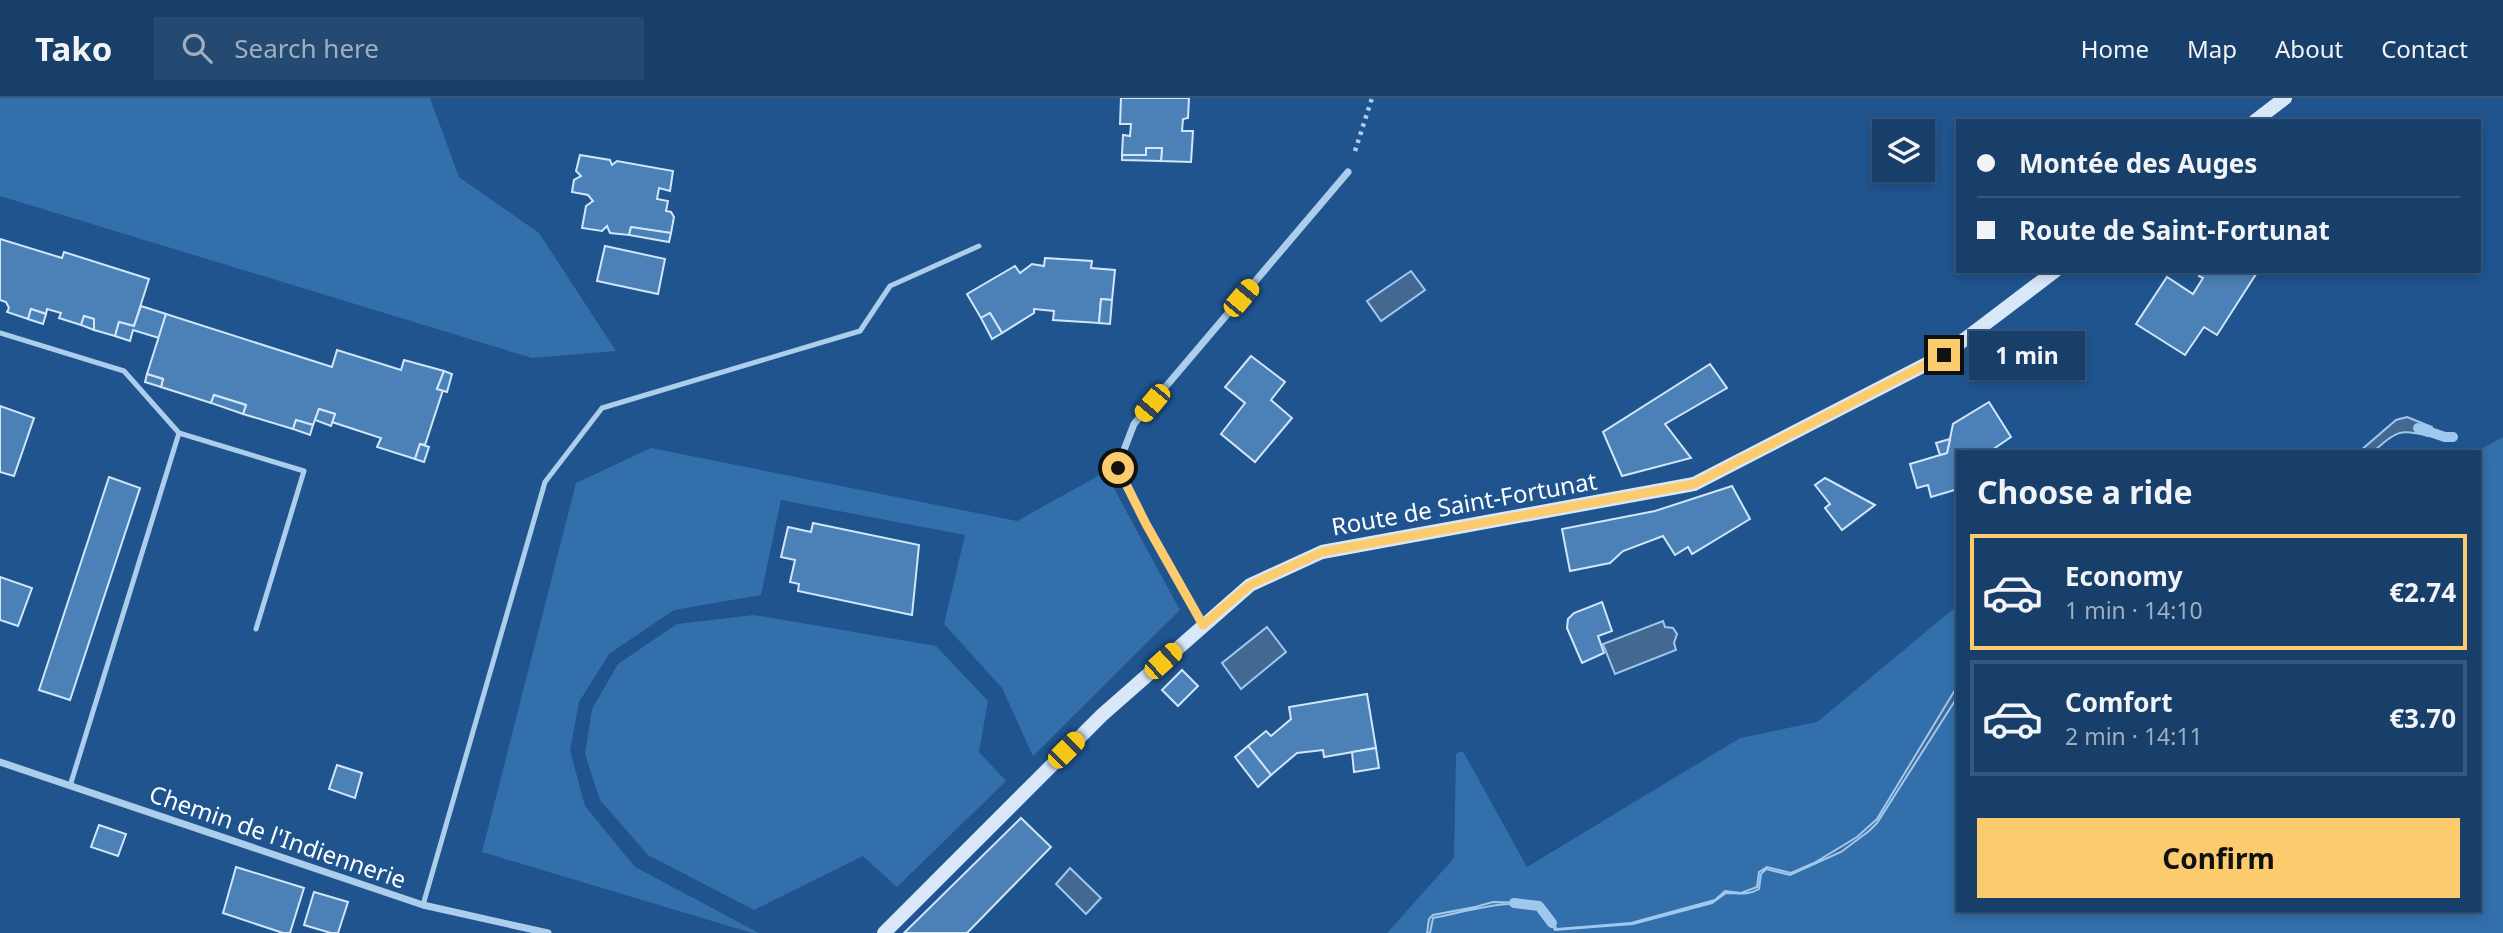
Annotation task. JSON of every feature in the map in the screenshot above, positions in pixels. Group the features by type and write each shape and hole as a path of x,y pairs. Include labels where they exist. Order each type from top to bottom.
{"street":[{"path":"2258,119 2285,98"},
{"path":"1203,625 1118,468 1134,424 1348,172"},
{"name":"Route de Saint-Fortunat","path":"884,933 1102,715 1250,585 1322,552 1694,484 1944,355 2052,273"},
{"name":"Chemin de l'Indiennerie","path":"0,762 423,905 548,933"}],"lane":[{"path":"423,905 545,482 602,408 860,331 890,286 979,246"},
{"path":"0,333 124,371 179,433 304,471 256,629"},
{"path":"70,786 179,433"}],"path":[{"path":"1348,172 1372,98"}],"shaded area":[{"path":"0,98 430,98 459,177 539,233 616,351 532,358 0,196"},
{"path":"1411,271 1425,290 1381,321 1367,301"},
{"path":"2407,417 2432,427 2428,436 2410,432 2398,433 2375,450 2361,450 2396,420"},
{"path":"2503,437 2503,933 1387,933 1454,858 1456,754 1461,751 1527,867 1740,738 1817,722 1956,607 1956,912 2481,912 2481,450 2479,450"},
{"path":"651,448 1017,521 1105,472 1180,610 1033,756 1002,688 944,624 965,535 781,500 761,595 674,610 609,654 579,702 570,750 585,806 635,867 759,933 482,852 576,483"},
{"path":"754,615 936,646 988,701 979,752 1006,781 897,887 863,856 754,910 648,855 600,800 585,754 592,709 618,664 677,624"},
{"path":"1663,621 1665,627 1673,628 1677,634 1674,643 1676,650 1615,674 1603,644"},
{"path":"1267,627 1286,652 1241,689 1222,663"},
{"path":"1956,688 1956,699 1877,823 1841,852 1790,875 1766,869 1761,874 1759,889 1751,893 1743,894 1726,893 1712,903 1633,924 1555,930 1542,910 1557,929 1631,923 1715,900 1725,891 1741,893 1757,887 1759,872 1767,867 1791,873 1814,863 1857,837 1877,819"},
{"path":"1070,868 1101,898 1086,914 1056,884"},
{"path":"1493,902 1536,903 1539,906 1517,903 1433,918 1430,933 1427,933 1429,919 1433,915"}],"building":[{"path":"1121,98 1189,98 1188,118 1183,119 1182,131 1193,131 1191,162 1161,161 1162,148 1146,148 1146,155 1122,155 1123,135 1130,136 1131,124 1120,124"},
{"path":"1146,148 1162,148 1161,161 1122,160 1122,155 1146,155"},
{"path":"580,155 610,160 612,165 617,161 673,171 670,191 659,188 657,199 668,201 666,211 671,212 674,217 671,233 631,227 629,235 610,233 607,226 602,231 582,228 586,206 593,201 588,195 572,192 574,180 581,176 576,171"},
{"path":"631,227 671,233 669,242 629,235"},
{"path":"0,239 62,258 64,252 149,279 134,326 119,322 115,336 94,330 94,319 84,316 81,325 59,318 61,313 47,309 46,314 31,309 28,319 7,312 9,308 6,302 0,300"},
{"path":"605,246 665,259 658,294 597,281"},
{"path":"1045,258 1092,261 1091,268 1115,270 1112,300 1101,299 1099,323 1053,320 1054,311 1034,309 1034,313 1002,333 990,313 981,318 967,294 1015,266 1020,273 1032,264 1044,266"},
{"path":"2201,273 2256,274 2217,335 2204,327 2185,355 2136,324 2167,277 2193,294 2203,278 2199,276"},
{"path":"1101,299 1112,300 1110,324 1099,323"},
{"path":"141,306 166,314 159,338 133,330 130,341 115,336 119,322 134,326"},
{"path":"31,309 46,314 43,324 28,319"},
{"path":"990,313 1002,333 992,339 981,318"},
{"path":"166,314 332,367 337,350 401,370 404,360 444,371 437,389 443,390 425,445 420,444 415,459 377,447 381,438 332,422 335,414 319,409 313,425 296,420 293,429 243,414 246,405 214,395 211,403 161,387 163,379 147,374"},
{"path":"84,316 94,319 94,330 81,325"},
{"path":"1251,356 1285,382 1271,400 1292,418 1255,462 1221,434 1245,403 1225,387"},
{"path":"1710,364 1727,388 1665,424 1691,458 1622,476 1603,432"},
{"path":"444,371 452,374 447,392 437,389"},
{"path":"147,374 163,379 161,387 145,382"},
{"path":"214,395 246,405 243,414 211,403"},
{"path":"1989,402 2011,437 1992,450 1956,450 1956,490 1931,497 1928,485 1917,488 1910,464 1947,453 1953,424"},
{"path":"0,406 34,418 14,476 0,472"},
{"path":"319,409 335,414 331,426 315,420"},
{"path":"296,420 313,425 310,435 293,429"},
{"path":"1950,439 1947,453 1940,455 1936,443"},
{"path":"420,444 429,447 424,462 415,459"},
{"path":"109,477 140,488 70,700 39,690"},
{"path":"1825,478 1875,505 1842,530 1825,508 1830,504 1815,485"},
{"path":"1732,486 1750,519 1692,554 1688,547 1675,555 1663,536 1623,551 1610,563 1570,571 1562,529 1655,511"},
{"path":"813,523 919,545 912,615 798,591 799,584 790,582 795,560 781,557 788,527 811,532"},
{"path":"0,577 32,588 18,626 0,620"},
{"path":"1602,602 1612,631 1598,636 1604,653 1582,663 1567,628 1568,619 1574,613"},
{"path":"1182,670 1198,686 1178,706 1162,690"},
{"path":"1367,694 1376,748 1324,757 1323,750 1297,753 1271,775 1248,746 1266,731 1271,736 1291,719 1289,707"},
{"path":"1248,746 1271,775 1258,787 1235,757"},
{"path":"1376,748 1379,768 1354,772 1352,752"},
{"path":"337,765 362,773 355,798 329,789"},
{"path":"1021,818 1051,847 967,933 904,933"},
{"path":"99,825 126,834 118,856 91,847"},
{"path":"236,867 304,888 290,933 223,913"},
{"path":"314,892 348,902 338,933 304,925"}],"waterway":[{"path":"2418,428 2453,437"},
{"path":"1514,903 1539,906 1552,923"}],"route":[{"path":"1118,468 1203,625 1250,585 1322,552 1694,484 1944,355"}]}
